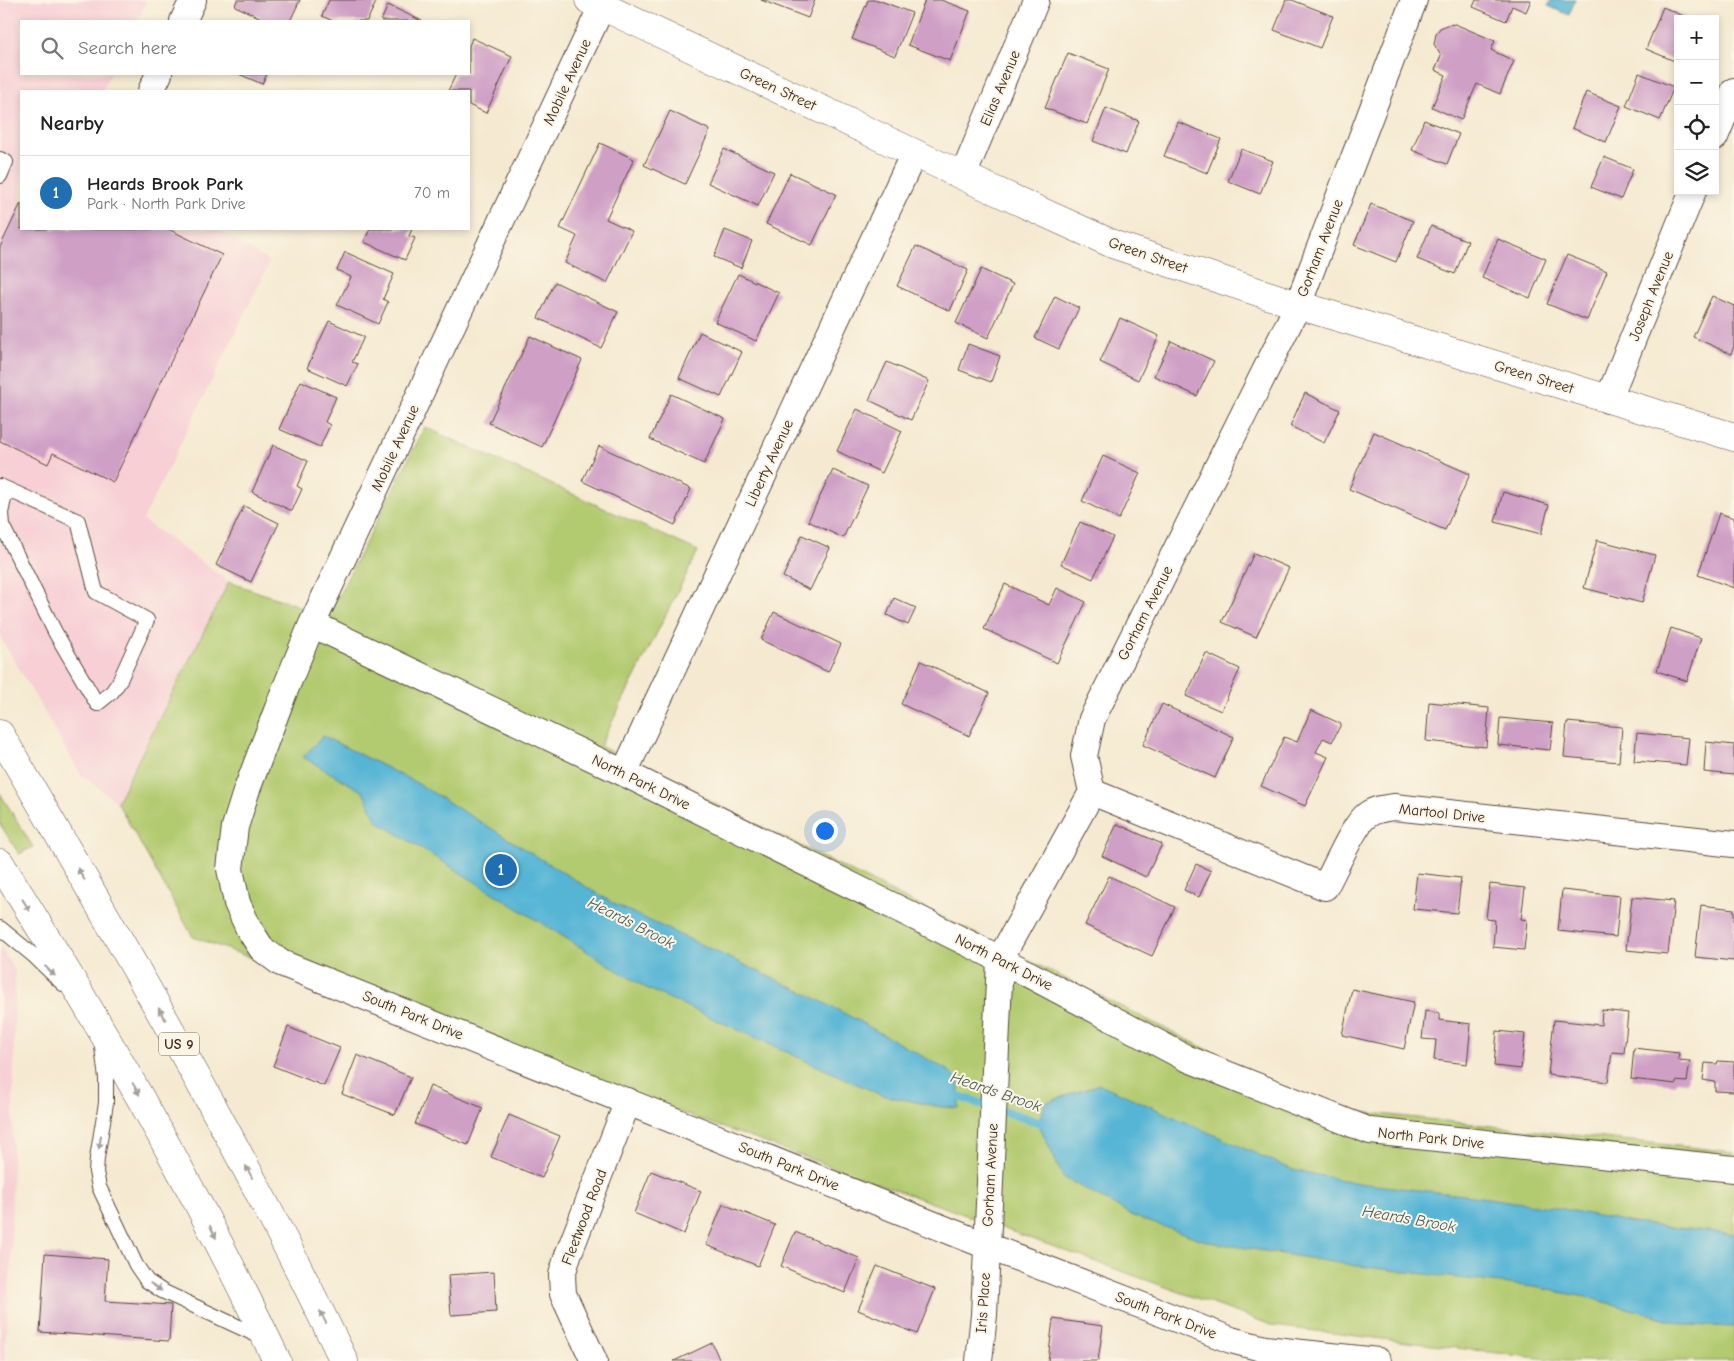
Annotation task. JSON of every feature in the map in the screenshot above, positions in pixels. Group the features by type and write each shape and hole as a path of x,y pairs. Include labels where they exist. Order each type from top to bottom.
{"main road":[{"name":"Green Street","path":"595,3 963,176 1115,245 1298,305 1734,437"},
{"name":"US 9","path":"0,734 177,1041 278,1227 344,1361"},
{"path":"0,864 59,959 170,1149 272,1351"}],"street":[{"path":"183,20 193,0"},
{"name":"Elias Avenue","path":"963,176 1036,0"},
{"name":"Gorham Avenue","path":"987,1246 1000,959 1092,792 1084,756 1092,719 1298,305 1414,0"},
{"name":"Mobile Avenue","path":"237,903 230,869 235,827 246,792 284,692 312,624 595,3"},
{"path":"151,90 159,75"},
{"path":"1719,127 1734,91"},
{"name":"Liberty Avenue","path":"624,773 914,153"},
{"name":"Joseph Avenue","path":"1608,400 1691,195"},
{"name":"North Park Drive","path":"312,624 624,773 1000,959 1186,1058 1370,1132 1734,1169"},
{"name":"Martool Drive","path":"1092,792 1326,887 1358,826 1367,815 1379,809 1394,807 1734,844"},
{"name":"South Park Drive","path":"237,903 249,929 262,949 281,963 987,1246 1239,1343 1265,1349 1378,1361"},
{"name":"Fleetwood Road","path":"594,1361 563,1294 562,1275 628,1101"},
{"name":"Iris Place","path":"979,1361 984,1315 987,1246"}],"lane":[{"path":"0,159 6,162 0,176"},
{"path":"3,488 78,520 96,592 147,620 119,682 112,692 98,704 55,632 2,524 3,488"},
{"path":"0,928 34,955 88,1009 99,1035 104,1055 106,1103 96,1172 99,1187 136,1265 147,1281 162,1291 272,1351"}],"shaded area":[{"path":"0,0 147,0 137,20 20,20 20,75 110,75 103,90 20,90 20,230 220,230 270,262 143,520 229,582 117,802 81,775 0,636"},
{"path":"0,947 15,971 11,1264 4,1361 0,1361"}],"green space":[{"path":"425,427 698,551 600,746 1324,1108 1734,1152 1734,1361 1564,1361 1274,1326 193,937 117,802 229,582 328,616"},
{"path":"0,793 33,847 19,854 0,824"}],"water":[{"path":"1551,0 1575,0 1569,15 1548,6"},
{"path":"323,736 417,783 616,905 809,995 949,1071 959,1081 959,1108 941,1107 881,1095 646,988 377,821 363,792 303,757"},
{"path":"1100,1084 1293,1170 1358,1183 1481,1197 1563,1209 1633,1223 1734,1234 1734,1327 1689,1325 1590,1298 1534,1287 1357,1266 1209,1242 1135,1217 1063,1177 1039,1125 1045,1103"}],"building":[{"path":"237,0 300,0 290,20 266,20 235,6"},
{"path":"329,0 377,0 367,20 331,20 322,16"},
{"path":"761,0 815,0 808,18"},
{"path":"868,0 878,0 912,13 895,56 852,39"},
{"path":"925,0 941,0 970,11 950,61 908,45"},
{"path":"1286,0 1292,0 1333,16 1320,48 1274,30"},
{"path":"1476,0 1531,0 1526,12 1512,6 1506,21 1473,7"},
{"path":"388,5 420,20 381,20"},
{"path":"1663,7 1681,15 1674,15 1674,61 1646,49"},
{"path":"1455,24 1495,41 1491,50 1514,61 1500,94 1477,84 1461,120 1432,107 1446,75 1435,70 1441,56 1434,44 1436,34 1440,28"},
{"path":"472,38 512,56 486,113 470,105 470,90 448,90 456,75 470,75 470,43"},
{"path":"1068,53 1109,69 1087,124 1045,108"},
{"path":"1639,73 1674,87 1660,120 1626,106"},
{"path":"241,75 266,75 262,84"},
{"path":"1586,92 1621,106 1606,142 1572,128"},
{"path":"1106,108 1139,121 1126,154 1093,141"},
{"path":"670,111 710,130 685,184 644,165"},
{"path":"1424,120 1459,134 1447,164 1412,150"},
{"path":"1178,122 1221,139 1207,173 1164,156"},
{"path":"600,143 634,159 606,219 632,231 607,283 565,263 577,236 560,228"},
{"path":"724,149 774,172 758,206 708,183"},
{"path":"1241,149 1273,161 1260,194 1228,181"},
{"path":"1604,157 1633,169 1621,199 1591,187"},
{"path":"790,173 836,194 812,245 766,224"},
{"path":"1371,204 1413,221 1396,262 1354,245"},
{"path":"20,205 20,230 170,230 222,255 113,482 53,453 48,464 0,441 0,247"},
{"path":"1431,226 1468,241 1455,274 1417,259"},
{"path":"370,230 412,230 409,236 415,238 405,260 364,242"},
{"path":"725,230 752,241 741,268 714,257"},
{"path":"1498,239 1546,259 1530,298 1482,278"},
{"path":"916,246 968,270 950,311 897,286"},
{"path":"345,252 394,274 383,299 388,302 378,324 337,305 351,277 337,270"},
{"path":"1567,255 1607,271 1587,320 1547,304"},
{"path":"981,269 1013,284 988,338 956,323"},
{"path":"738,274 779,293 756,341 715,322"},
{"path":"555,282 618,312 601,348 538,318"},
{"path":"1055,296 1079,308 1059,349 1035,338"},
{"path":"1712,296 1734,306 1734,346 1731,354 1693,337"},
{"path":"1120,318 1159,336 1138,380 1100,362"},
{"path":"329,321 364,337 352,362 358,364 347,386 307,368"},
{"path":"700,332 742,352 721,397 679,378"},
{"path":"530,336 582,360 542,447 489,423"},
{"path":"1171,341 1214,361 1197,396 1154,376"},
{"path":"968,344 1000,356 991,382 959,370"},
{"path":"887,362 929,381 911,420 869,400"},
{"path":"301,381 336,397 325,422 330,425 320,447 279,429"},
{"path":"1305,393 1340,410 1324,443 1290,426"},
{"path":"671,394 725,419 704,464 650,439"},
{"path":"857,409 902,431 882,473 837,451"},
{"path":"1374,432 1470,474 1445,530 1349,489"},
{"path":"273,445 308,461 297,486 302,489 292,511 252,492"},
{"path":"599,446 691,489 675,525 582,481"},
{"path":"1103,456 1140,473 1119,519 1082,501"},
{"path":"833,470 868,486 843,538 808,521"},
{"path":"1503,492 1549,505 1541,534 1495,522"},
{"path":"244,506 279,523 251,582 216,565"},
{"path":"1719,513 1734,518 1734,588 1698,575"},
{"path":"1080,522 1113,537 1093,579 1061,564"},
{"path":"802,535 830,548 810,590 783,577"},
{"path":"1597,540 1655,555 1642,603 1584,588"},
{"path":"1254,553 1289,568 1256,637 1222,622"},
{"path":"1005,584 1049,605 1057,588 1086,602 1057,663 984,629"},
{"path":"894,598 916,608 908,625 887,615"},
{"path":"774,612 841,644 828,672 761,640"},
{"path":"1671,628 1701,638 1687,681 1657,671"},
{"path":"1206,653 1240,669 1221,711 1186,696"},
{"path":"921,661 989,693 969,736 901,704"},
{"path":"1429,702 1489,708 1486,747 1426,741"},
{"path":"1162,704 1234,737 1215,778 1143,745"},
{"path":"1311,710 1341,724 1332,742 1323,738 1316,752 1328,757 1305,806 1261,786 1284,737 1297,742"},
{"path":"1500,718 1553,723 1550,750 1498,745"},
{"path":"1567,722 1622,727 1619,762 1564,757"},
{"path":"1637,733 1689,738 1686,765 1634,761"},
{"path":"1706,742 1734,745 1734,775 1704,772"},
{"path":"1117,824 1162,844 1146,877 1102,856"},
{"path":"1196,864 1211,871 1199,897 1184,890"},
{"path":"1417,873 1461,878 1457,913 1413,909"},
{"path":"1109,876 1175,907 1152,956 1085,925"},
{"path":"1490,884 1525,888 1521,919 1527,920 1524,950 1493,947 1495,920 1486,919"},
{"path":"1562,890 1620,896 1616,937 1558,931"},
{"path":"1632,897 1674,901 1668,954 1626,950"},
{"path":"1701,905 1734,909 1734,961 1695,957"},
{"path":"1352,989 1414,1002 1404,1049 1342,1035"},
{"path":"1602,1010 1628,1013 1624,1053 1612,1052 1608,1082 1548,1075 1554,1020 1601,1025"},
{"path":"1425,1011 1439,1013 1439,1020 1471,1024 1467,1064 1434,1060 1436,1040 1422,1039"},
{"path":"288,1027 340,1048 324,1086 273,1066"},
{"path":"1497,1031 1525,1034 1521,1069 1494,1066"},
{"path":"1634,1048 1679,1053 1678,1060 1690,1061 1687,1082 1676,1081 1676,1084 1631,1079"},
{"path":"357,1055 411,1077 395,1115 342,1094"},
{"path":"1718,1061 1734,1062 1734,1092 1715,1091 1715,1082 1703,1080 1705,1063 1717,1064"},
{"path":"430,1086 483,1108 468,1145 415,1124"},
{"path":"509,1115 560,1136 542,1178 491,1157"},
{"path":"651,1171 701,1191 684,1234 634,1213"},
{"path":"723,1204 775,1225 758,1266 706,1245"},
{"path":"795,1232 859,1258 845,1293 781,1266"},
{"path":"45,1254 108,1259 105,1301 171,1305 169,1341 40,1332"},
{"path":"877,1266 935,1289 917,1334 858,1310"},
{"path":"494,1272 496,1312 451,1315 448,1275"},
{"path":"1053,1319 1103,1326 1098,1361 1048,1361"},
{"path":"712,1343 720,1361 674,1361"}],"waterway":[{"name":"Heards Brook","path":"948,1093 1050,1126"}],"place":[{"name":"Heards Brook Park","path":"501,870"}]}
